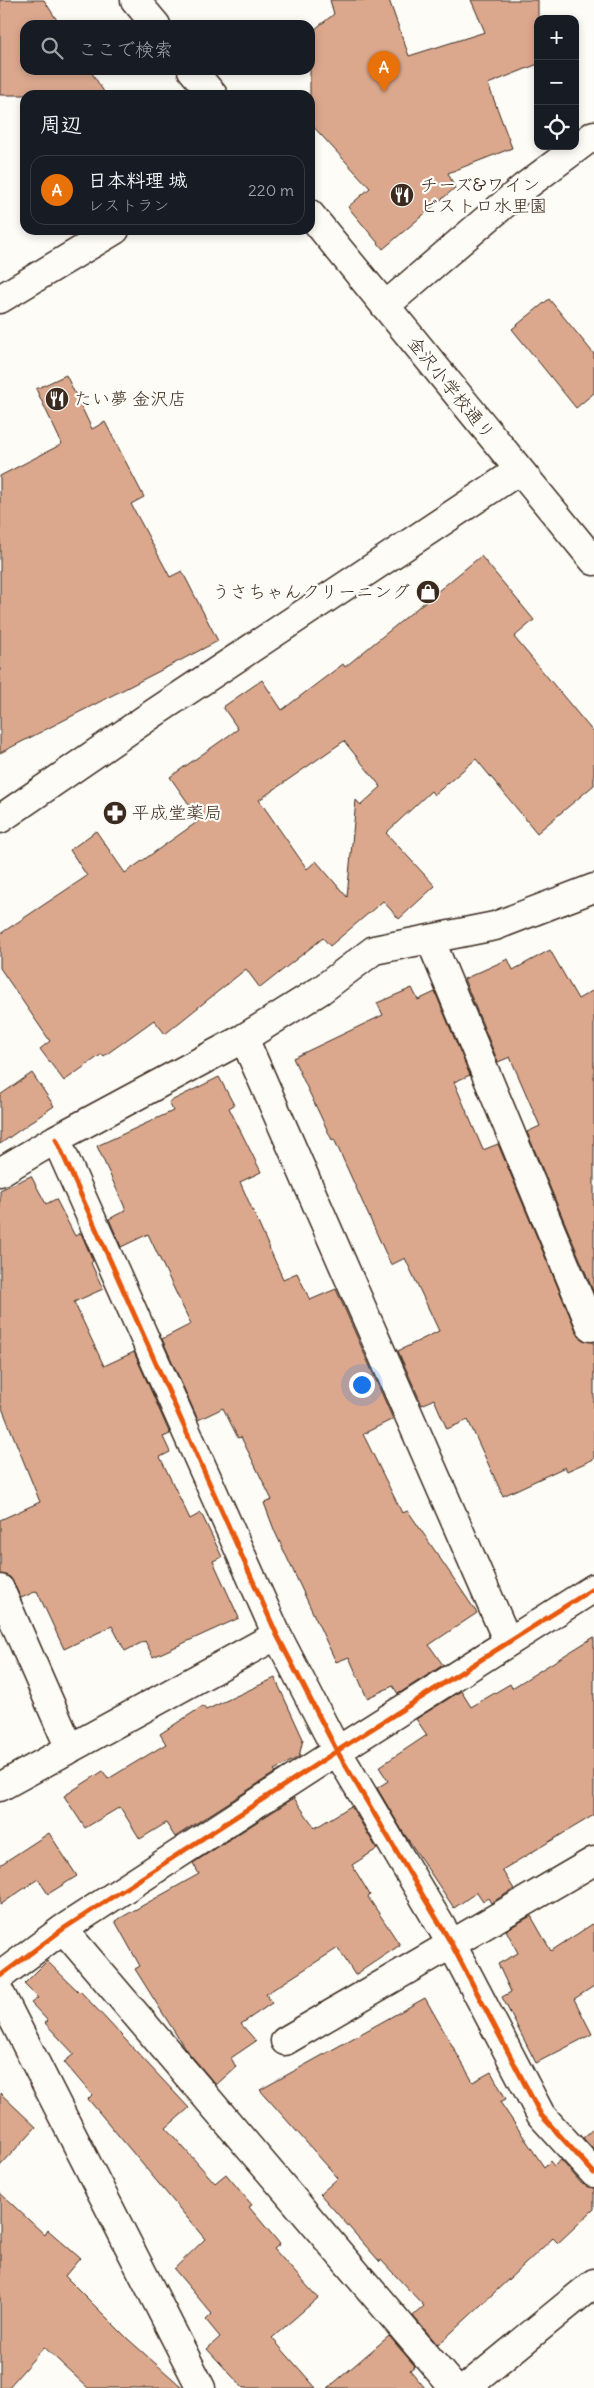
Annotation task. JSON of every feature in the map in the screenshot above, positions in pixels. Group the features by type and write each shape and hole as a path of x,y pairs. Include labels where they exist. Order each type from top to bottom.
{"street":[{"path":"136,0 152,20"},
{"path":"196,75 209,90"},
{"path":"385,306 523,188 594,135"},
{"name":"金沢小学校通り","path":"315,220 518,471 594,561"},
{"path":"0,298 107,235"},
{"path":"0,819 154,712 518,471"},
{"path":"0,1172 56,1139 244,1038 321,990 374,950 495,926 594,888"},
{"path":"430,939 593,1329"},
{"path":"244,1038 508,1642"},
{"path":"56,1139 277,1635 337,1750 451,1943 541,2115 594,2173"},
{"path":"0,1976 63,1929 337,1750 594,1588"},
{"path":"0,1589 70,1749"},
{"path":"0,1787 277,1635"},
{"path":"285,2041 594,1861"},
{"path":"63,1929 454,2388"},
{"path":"0,1993 201,2388"},
{"path":"466,2388 594,2283"}],"building":[{"path":"0,0 44,0 57,20 20,20 20,75 93,75 103,90 20,90 20,95 0,95"},
{"path":"330,0 389,0 409,56 485,32 471,0 538,0 538,15 534,15 534,66 488,84 512,148 448,173 455,188 383,249 348,207 370,188 315,128 315,90 310,90 310,75 315,75 315,29 334,14"},
{"path":"549,299 594,354 594,393 576,408 512,329"},
{"path":"66,375 92,429 105,422 144,497 131,504 170,577 182,571 218,641 0,753 0,476 62,444 36,389"},
{"path":"481,556 534,620 514,637 594,733 594,785 537,833 476,759 434,795 431,791 386,833 435,886 399,919 383,901 330,946 323,938 260,988 246,969 165,1034 154,1020 104,1056 102,1054 64,1081 40,1049 50,1041 0,968 0,934 87,876 70,850 96,831 125,873 200,820 170,777 238,729 223,707 262,680 282,710 343,664 345,667","holes":["344,741 381,787 361,805 356,800 347,897 316,861 307,869 259,800"]},
{"path":"550,950 578,999 594,990 594,1293 527,1132 540,1126 510,1057 498,1062 464,979 508,959 513,970"},
{"path":"412,988 418,1000 435,992 470,1075 454,1082 483,1150 498,1144 577,1333 583,1340 594,1342 594,1459 567,1471 565,1467 503,1496 468,1420 447,1429 434,1399 422,1405 398,1351 439,1331 405,1258 391,1265 334,1139 332,1140 293,1058 383,1015 377,1003"},
{"path":"32,1073 54,1106 0,1144 0,1095"},
{"path":"219,1077 234,1105 229,1108 261,1172 240,1182 283,1279 297,1273 310,1300 336,1289 393,1419 363,1434 402,1513 408,1511 477,1613 429,1645 443,1665 398,1694 393,1686 367,1698 349,1657 336,1662 275,1532 264,1503 272,1500 241,1437 238,1438 223,1408 198,1420 162,1339 191,1324 148,1234 121,1247 109,1219 126,1210 97,1146 173,1111 169,1102"},
{"path":"31,1176 46,1204 56,1199 75,1236 81,1233 93,1261 91,1263 103,1289 74,1302 104,1366 134,1352 170,1434 163,1437 170,1452 160,1457 190,1519 201,1513 222,1557 213,1561 239,1618 153,1657 145,1641 125,1651 112,1626 64,1649 37,1591 21,1598 10,1577 0,1574 0,1520 40,1502 0,1403 0,1190"},
{"path":"594,1637 594,1815 502,1870 514,1889 491,1903 488,1898 483,1901 477,1892 454,1908 403,1832 377,1788 388,1781 379,1767 427,1735 416,1719 461,1691 471,1707 510,1684 512,1688"},
{"path":"275,1678 303,1739 299,1757 274,1770 276,1772 175,1837 166,1823 140,1839 120,1807 85,1828 64,1796 103,1771 108,1779 166,1744 160,1734 203,1706 206,1710"},
{"path":"294,1798 315,1828 351,1806 377,1849 352,1865 370,1895 368,1897 400,1945 355,1975 338,1948 266,1994 272,2003 241,2024 256,2041 231,2058 236,2067 216,2085 184,2047 135,1969 140,1966 115,1921 199,1874 193,1863"},
{"path":"49,1833 77,1876 48,1894 38,1879 0,1905 0,1865"},
{"path":"531,1916 551,1951 594,1923 594,1986 574,1999 592,2034 536,2063 502,1997 511,1992 498,1964 518,1953 506,1930"},
{"path":"47,1961 80,1991 189,2108 166,2128 215,2183 226,2174 252,2205 249,2207 280,2244 274,2249 318,2298 272,2338 316,2388 243,2388 207,2349 220,2337 206,2320 212,2314 174,2269 205,2239 88,2099 92,2095 64,2062 74,2054 45,2023 48,2021 31,2003 38,1998 24,1984"},
{"path":"425,1998 473,2082 491,2072 506,2099 500,2102 544,2167 550,2161 554,2166 561,2160 582,2184 594,2188 594,2209 558,2243 553,2238 438,2345 413,2316 424,2306 381,2260 380,2262 320,2194 338,2178 260,2090"},
{"path":"0,2093 36,2127 0,2166"},
{"path":"594,2128 594,2150 583,2138"},
{"path":"0,2193 45,2235 48,2230 80,2258 65,2276 129,2340 183,2388 88,2388 44,2347 8,2388 0,2388"},
{"path":"389,2336 415,2366 410,2370 425,2388 328,2388"}],"cycle path":[{"path":"56,1139 277,1635 337,1751 451,1943 541,2115 594,2173"},
{"path":"0,1976 63,1929 337,1751 594,1588"}],"place":[{"name":"日本料理 城","path":"384,92"},
{"name":"チーズ&ワイン ビストロ水里園","path":"402,195"},
{"name":"たい夢 金沢店","path":"57,399"},
{"name":"うさちゃんクリーニング","path":"428,592"},
{"name":"平成堂薬局","path":"115,813"}]}
